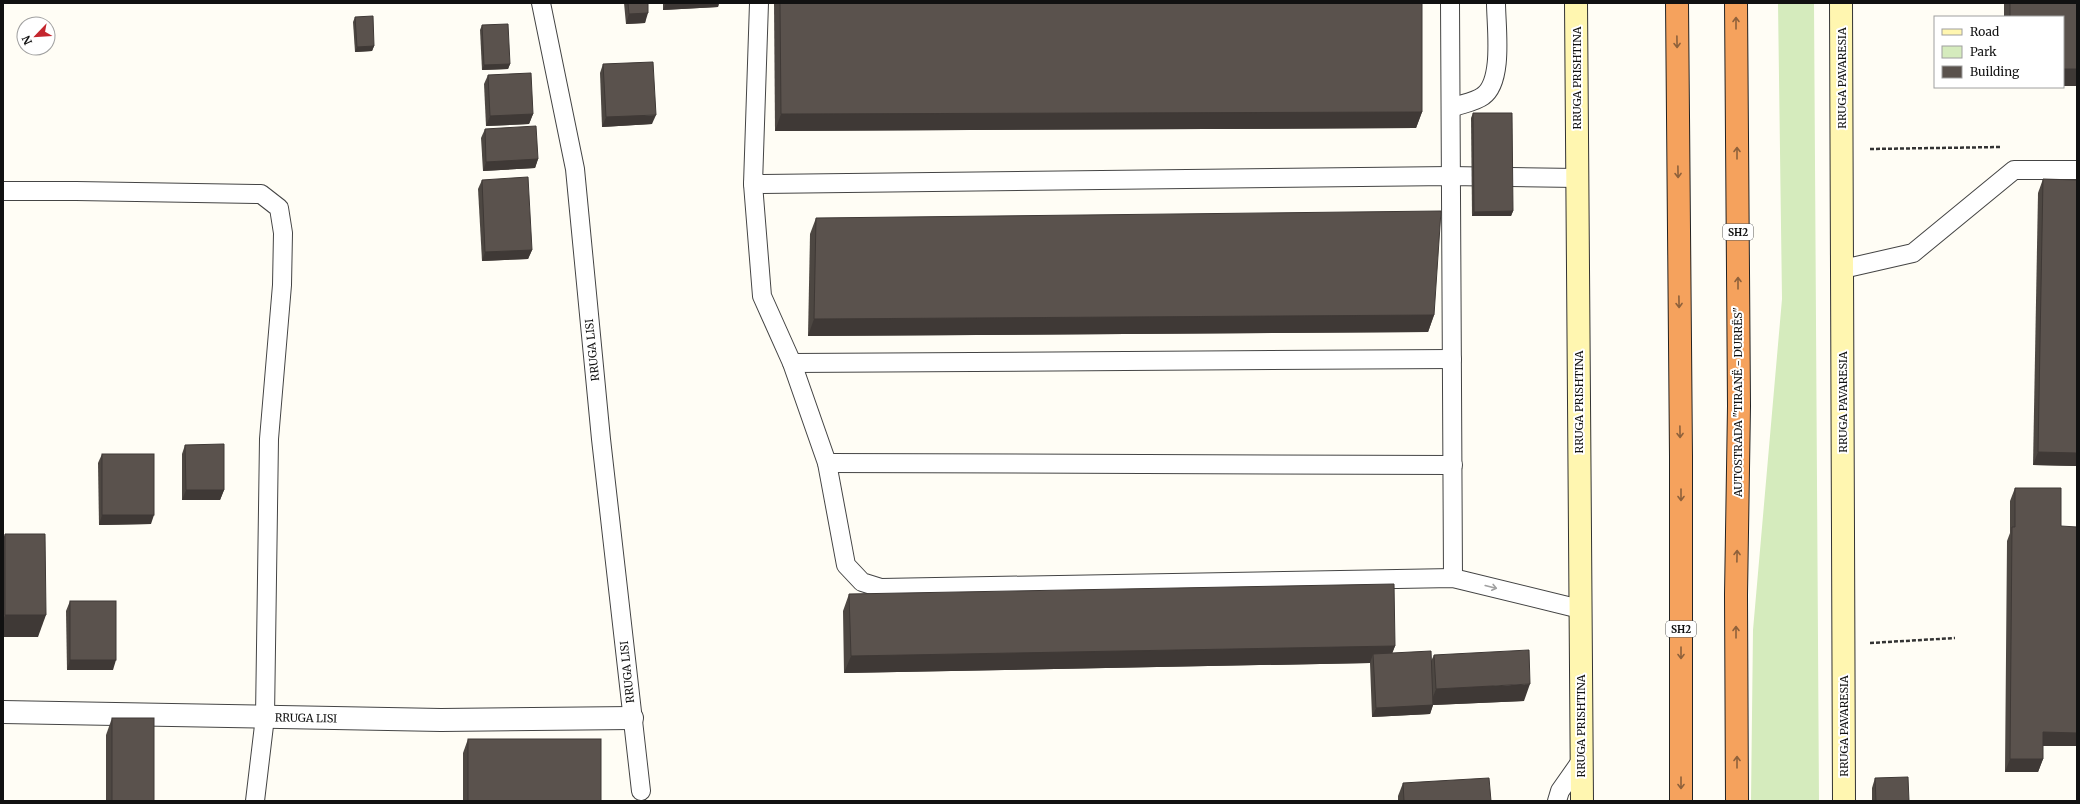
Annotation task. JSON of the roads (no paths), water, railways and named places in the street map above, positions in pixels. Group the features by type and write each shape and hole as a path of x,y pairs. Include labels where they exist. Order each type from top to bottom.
{"highway":[{"name":"SH2","path":"1676,3 1681,456 1680,801"},
{"name":"AUTOSTRADA \"TIRANË - DURRËS\"","path":"1736,3 1739,406 1736,595 1737,801"}],"main road":[{"name":"RRUGA PRISHTINA","path":"1576,3 1582,801"},
{"name":"RRUGA PAVARESIA","path":"1841,3 1844,801"}],"street":[{"name":"RRUGA LISI","path":"3,712 441,720 632,718"}],"lane":[{"name":"RRUGA LISI","path":"541,3 575,169 602,446 632,718"},
{"path":"759,3 753,184 762,296 792,363 827,463 846,565 862,582 881,588 1454,578 1580,609"},
{"path":"1450,3 1452,465 1454,578"},
{"path":"1451,108 1483,96 1492,85 1496,70 1496,3"},
{"path":"1843,269 1913,253 2014,170 2077,170"},
{"path":"753,184 1451,176 1577,178"},
{"path":"3,192 76,191 261,194 279,208 283,233 282,285 269,439 264,717 255,801"},
{"path":"792,363 1452,359"},
{"path":"827,463 1452,465"},
{"path":"632,718 641,791"},
{"path":"1557,801 1560,791 1581,761"}]}
